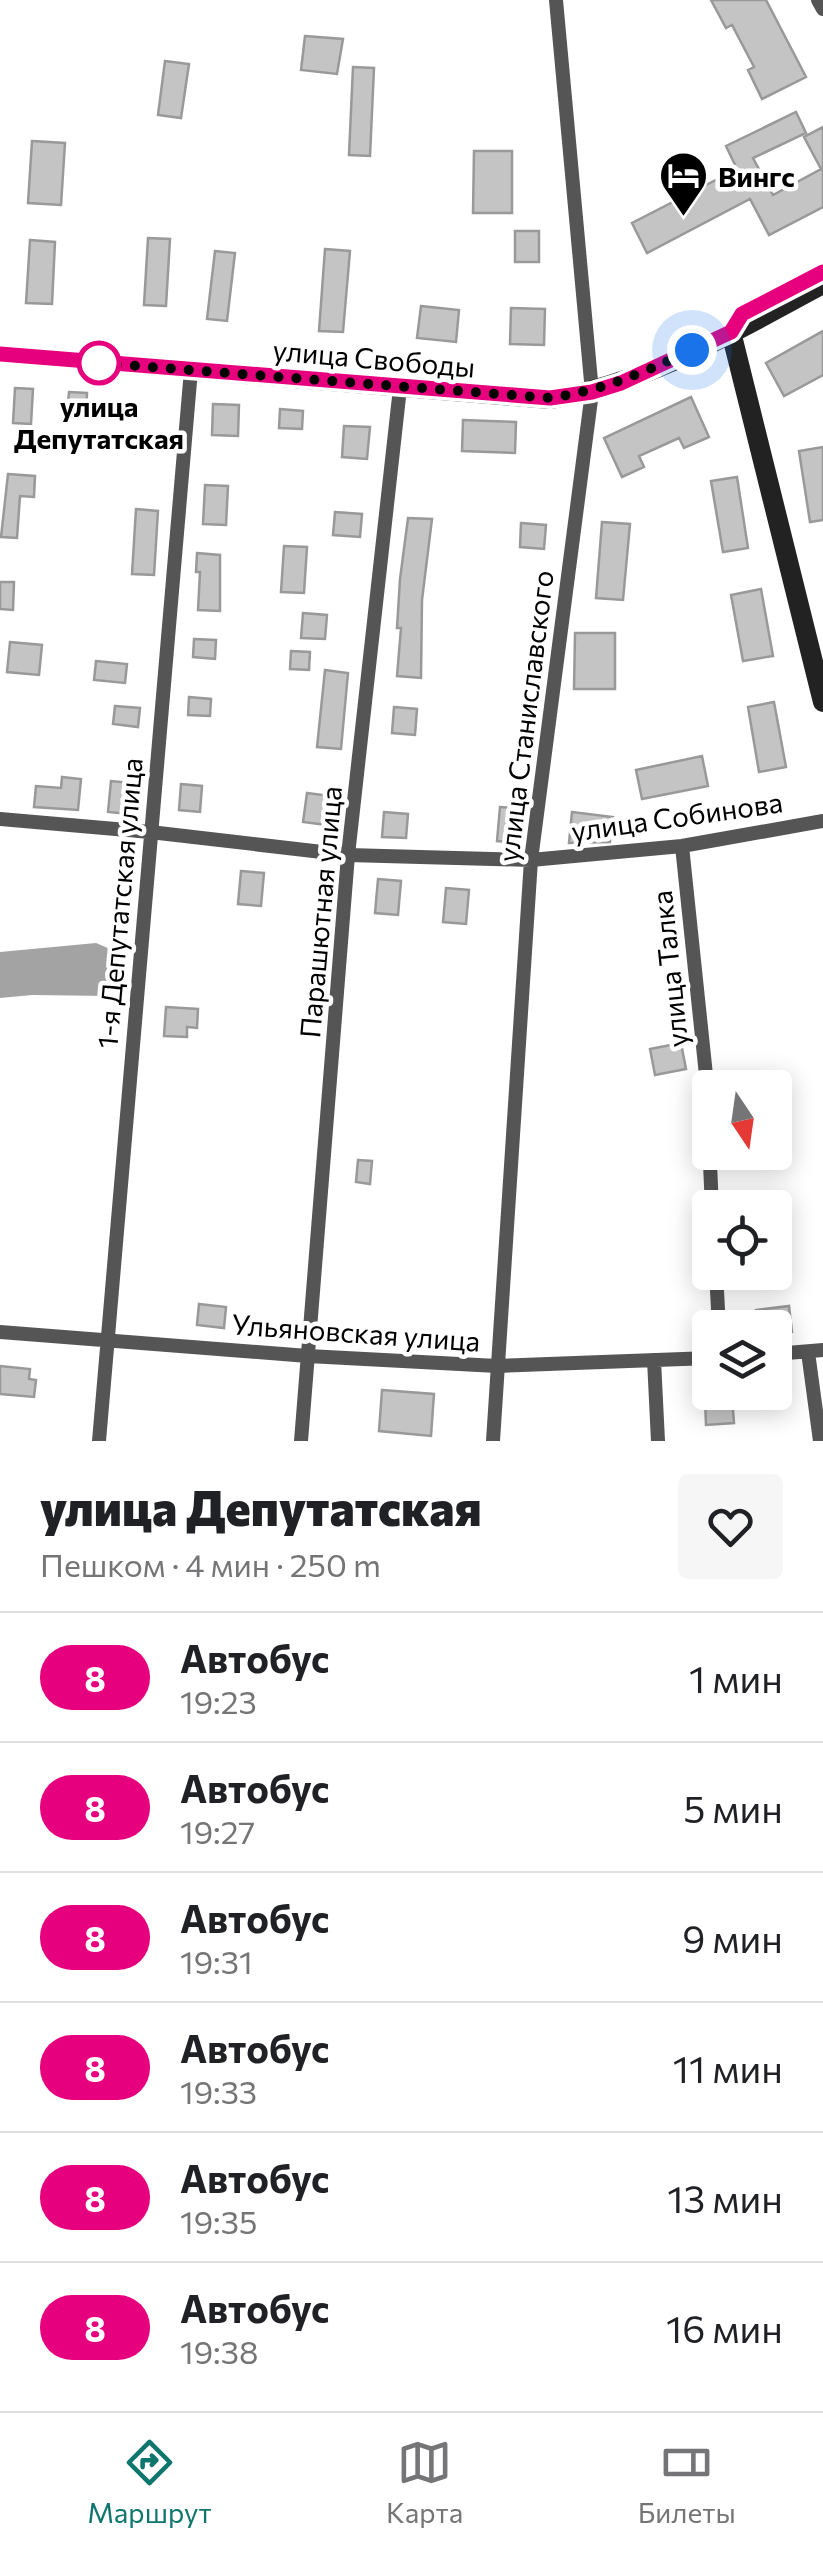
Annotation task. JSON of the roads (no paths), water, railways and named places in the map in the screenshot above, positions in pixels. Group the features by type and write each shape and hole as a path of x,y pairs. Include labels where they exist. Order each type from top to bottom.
{"street":[{"name":"улица Станиславского","path":"493,1441 531,860 592,392 556,0"},
{"path":"818,0 823,9"},
{"name":"улица Свободы","path":"731,332 742,314 823,272"},
{"name":"улица Свободы","path":"0,354 550,398 621,383 823,284"},
{"path":"731,332 823,702"},
{"name":"1-я Депутатская улица","path":"99,1441 191,370"},
{"name":"Парашютная улица","path":"301,1441 348,855 400,388"},
{"name":"улица Собинова","path":"0,819 348,855 531,860 682,846 823,821"},
{"name":"улица Талка","path":"682,846 706,1075 711,1190"},
{"name":"Ульяновская улица","path":"0,1332 497,1366 692,1359"},
{"path":"816,1351 820,1441"},
{"path":"654,1360 658,1441"}],"place":[{"name":"Вингс","path":"683,218"},
{"name":"улица Депутатская","path":"99,363"}]}
